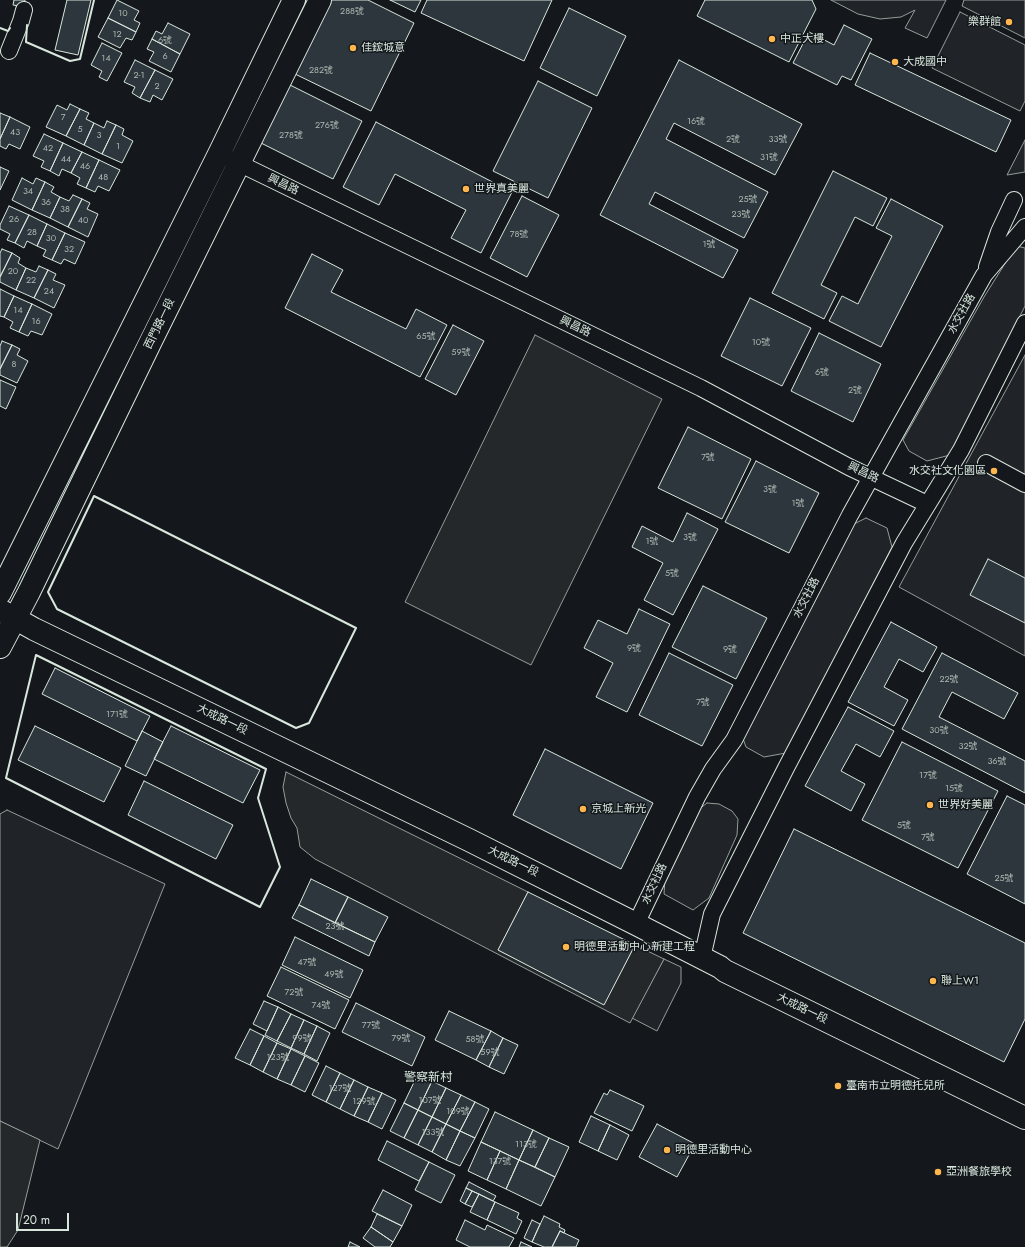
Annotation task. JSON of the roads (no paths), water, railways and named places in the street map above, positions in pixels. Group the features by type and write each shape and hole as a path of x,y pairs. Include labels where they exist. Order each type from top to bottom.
{"street":[{"name":"西門路一段","path":"0,593 219,154 294,0"},
{"name":"西門路一段","path":"0,647 8,614 239,164 320,0"},
{"path":"9,52 24,10"},
{"name":"興昌路","path":"219,154 701,388 872,478 927,504"},
{"name":"水交社路","path":"636,924 697,797 713,769 734,740 850,515 984,276 999,232 1014,200"},
{"name":"水交社路","path":"984,276 1025,228"},
{"path":"702,958 712,914 786,768 904,543 961,450 1025,323"},
{"path":"986,463 1025,484"},
{"name":"大成路一段","path":"8,614 34,629 288,752 636,924 725,971 1025,1118"}],"place":[{"name":"樂群館","path":"1009,22"},
{"name":"中正大樓","path":"772,39"},
{"name":"佳鋐城意","path":"353,48"},
{"name":"大成國中","path":"895,62"},
{"name":"世界真美麗","path":"466,189"},
{"name":"水交社文化園區","path":"994,471"},
{"name":"世界好美麗","path":"930,805"},
{"name":"京城上新光","path":"583,809"},
{"name":"明德里活動中心新建工程","path":"566,947"},
{"name":"聯上W1","path":"933,981"},
{"name":"臺南市立明德托兒所","path":"838,1086"},
{"name":"明德里活動中心","path":"667,1150"},
{"name":"亞洲餐旅學校","path":"938,1172"}],"district":[{"name":"警察新村","path":"428,1078"}]}
